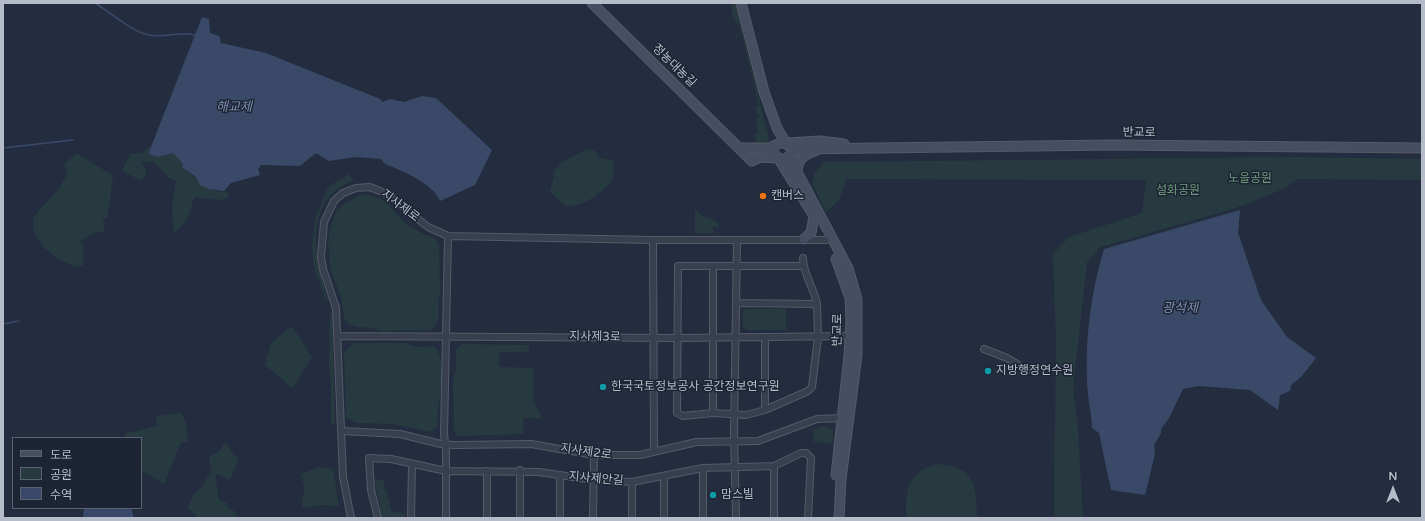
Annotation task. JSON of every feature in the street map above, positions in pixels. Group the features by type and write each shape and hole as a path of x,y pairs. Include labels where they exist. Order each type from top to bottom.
{"street":[{"name":"정농대농길","path":"592,3 685,93 750,159"},
{"path":"741,3 764,92 777,128 791,147 791,154 786,159 761,157 750,159"},
{"path":"764,92 763,95 774,146 773,153 778,158"},
{"path":"738,148 757,149 774,146 779,142 786,142"},
{"name":"반교로","path":"786,142 836,142 855,147"},
{"name":"반교로","path":"833,518 845,418 858,337 857,299 848,268 794,168 791,154 797,149 855,147 1119,145 1422,148"},
{"path":"750,159 757,149"},
{"path":"797,172 801,158 804,155 820,149"},
{"name":"반교로","path":"778,158 814,216 840,268 850,298 851,336 839,518"},
{"name":"지사제로","path":"351,518 343,477 336,308 323,269 321,257 324,222 334,201 343,193 356,188 370,187 379,190 387,194 428,227 448,236 653,240 826,240"},
{"path":"804,239 811,233 814,216"},
{"path":"446,518 446,444 444,434 448,236"},
{"path":"653,240 654,452"},
{"path":"736,518 737,240"},
{"path":"802,266 678,266 677,412 683,416 713,413 746,415 764,410 808,391 812,387 818,337 817,304 816,295 802,266 803,258"},
{"path":"713,413 714,266"},
{"path":"737,303 817,304"},
{"name":"지사제3로","path":"338,336 653,338 851,336"},
{"path":"764,410 765,337"},
{"path":"984,349 1007,358 1027,370"},
{"name":"지사제2로","path":"342,431 400,434 446,444 532,444 594,455 640,455 696,442 758,441 817,419 845,418"},
{"name":"지사제안길","path":"378,518 370,490 369,458 391,459 446,471 520,470 593,480 632,482 703,468 774,466 801,453 806,453 811,458 808,518"},
{"path":"593,518 594,455"},
{"path":"411,518 412,464"},
{"path":"774,466 774,518"},
{"path":"703,468 703,518"},
{"path":"520,470 520,518"},
{"path":"487,471 487,518"},
{"name":"지사제안길","path":"560,475 560,518"},
{"path":"664,476 664,518"},
{"name":"지사제안길","path":"632,482 632,518"}],"green space":[{"path":"731,3 735,3 769,139 767,143 757,144 754,134 758,133 756,120 759,116 755,108 759,106 740,27 733,17"},
{"path":"148,147 151,147 149,152 151,155 158,157 173,153 183,164 182,167 202,184 213,190 226,191 230,195 223,200 194,197 188,218 174,234 172,207 176,181 168,177 154,162 141,161 146,171 145,178 140,180 122,171 130,154 142,153"},
{"path":"588,149 594,150 600,158 614,161 612,181 591,199 572,206 565,206 550,192 554,176 553,172 562,162"},
{"path":"77,153 113,176 107,218 102,218 105,223 104,231 92,234 80,242 83,245 83,265 76,267 58,259 43,247 33,230 33,218 59,188 68,173 63,165"},
{"name":"설화공원","path":"1293,157 1422,159 1422,180 1297,179 1286,188 1236,208 1101,247 1087,262 1073,388 1078,430 1083,518 1054,518 1056,338 1053,254 1069,237 1142,213 1146,180 846,179 840,199 826,212 813,185 814,173 825,162"},
{"path":"349,174 353,181 337,190 325,202 319,217 316,233 317,250 323,285 328,301 326,301 314,267 312,247 315,220 328,187"},
{"path":"361,194 371,195 384,201 403,221 436,239 439,247 440,294 438,319 434,327 430,330 380,331 355,326 345,321 341,297 331,271 328,242 330,229 337,209"},
{"path":"695,210 706,218 712,219 718,223 719,227 712,227 715,233 695,233"},
{"path":"746,309 786,309 786,330 748,330 743,328 743,311"},
{"path":"330,313 332,313 334,424 331,424 331,385 329,369"},
{"path":"292,326 312,357 292,388 265,365 271,343"},
{"path":"353,343 406,343 417,347 435,346 439,355 442,374 437,426 431,432 393,424 356,423 346,417 344,353"},
{"path":"462,344 529,345 529,352 499,352 499,367 533,368 533,400 542,418 523,418 523,434 458,436 454,430 453,379 456,370 456,349"},
{"path":"181,413 186,423 188,442 181,442 164,484 142,471 142,437 126,437 124,434 157,426 156,416"},
{"path":"825,426 833,430 833,443 814,442 813,429"},
{"path":"226,444 238,460 230,480 215,473 219,500 226,502 230,510 232,509 239,518 198,518 188,508 193,495 204,485 204,481 212,472 209,457 222,449 222,445"},
{"path":"936,464 949,465 958,468 966,473 971,479 976,496 977,518 906,518 906,499 913,478 926,468"},
{"path":"319,467 333,469 339,506 323,505 302,508 304,488 301,474"},
{"path":"374,479 383,480 392,512 405,513 405,518 383,518"}],"water":[{"name":"해교제","path":"202,17 209,19 210,33 219,36 221,43 266,53 380,99 382,102 390,99 404,102 422,96 436,98 492,150 475,185 440,201 437,195 424,183 385,164 381,159 356,157 329,161 316,153 300,166 261,165 258,169 260,175 231,183 224,191 209,189 200,185 196,177 182,167 183,164 173,153 158,157 151,155 149,152"},
{"name":"광석제","path":"1240,210 1238,233 1261,300 1287,337 1316,358 1301,377 1291,385 1290,391 1280,395 1278,410 1250,390 1199,386 1183,389 1154,445 1155,454 1145,495 1111,490 1099,433 1092,428 1087,376 1089,321 1095,284 1104,249"},
{"path":"84,509 131,509 134,518 83,518"}],"waterway":[{"path":"95,3 136,31 148,35 195,35"},
{"path":"3,148 73,140"},
{"path":"3,324 19,321"}],"place":[{"name":"캔버스","path":"763,196"},
{"name":"지방행정연수원","path":"988,371"},
{"name":"한국국토정보공사 공간정보연구원","path":"603,387"},
{"name":"맘스빌","path":"713,495"}],"park label":[{"name":"노을공원","path":"1250,179"}]}
